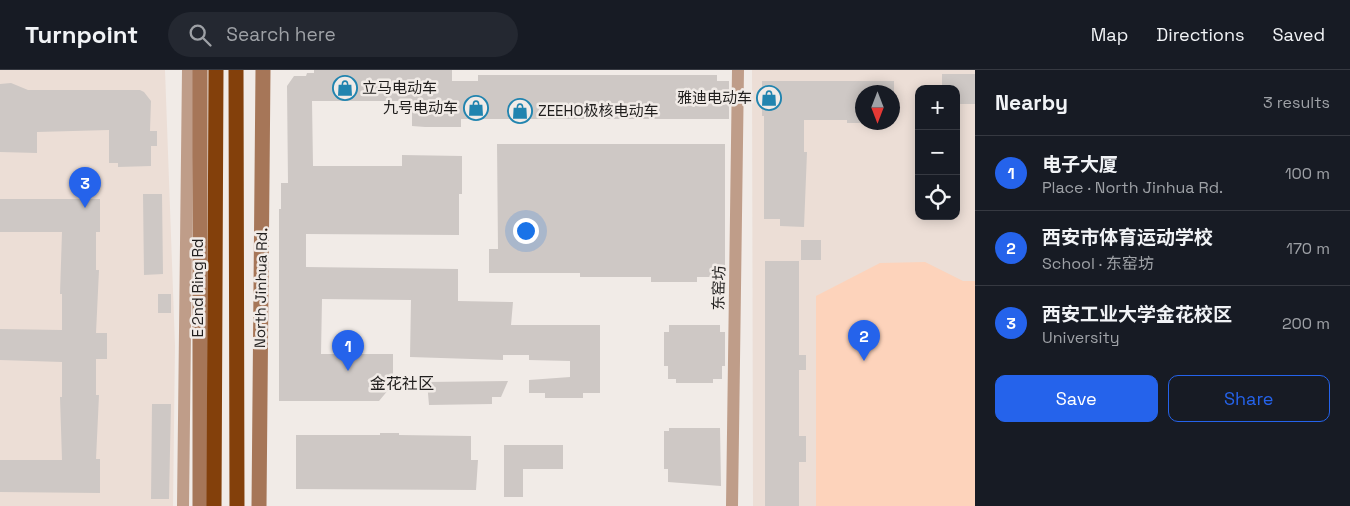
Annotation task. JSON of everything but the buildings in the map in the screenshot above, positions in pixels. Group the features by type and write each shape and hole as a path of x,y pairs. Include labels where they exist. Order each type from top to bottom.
{"highway":[{"name":"E 2nd Ring Rd","path":"214,506 216,70"},
{"path":"236,70 236,506"}],"main road":[{"path":"200,70 200,506"},
{"name":"North Jinhua Rd.","path":"259,506 262,70"}],"street":[{"path":"183,506 188,70"},
{"name":"东窑坊","path":"732,506 738,70"}],"shaded area":[{"path":"0,70 165,70 175,346 173,506 0,506"},
{"path":"752,70 975,70 975,506 753,506"},
{"path":"925,262 963,281 975,281 975,506 816,506 816,296 880,263"}],"place":[{"name":"立马电动车","path":"345,88"},
{"name":"雅迪电动车","path":"769,98"},
{"name":"九号电动车","path":"476,108"},
{"name":"ZEEHO极核电动车","path":"520,111"},
{"name":"西安工业大学金花校区","path":"85,208"},
{"name":"西安市体育运动学校","path":"864,361"},
{"name":"电子大厦","path":"348,371"}],"district":[{"name":"金花社区","path":"402,383"}]}
